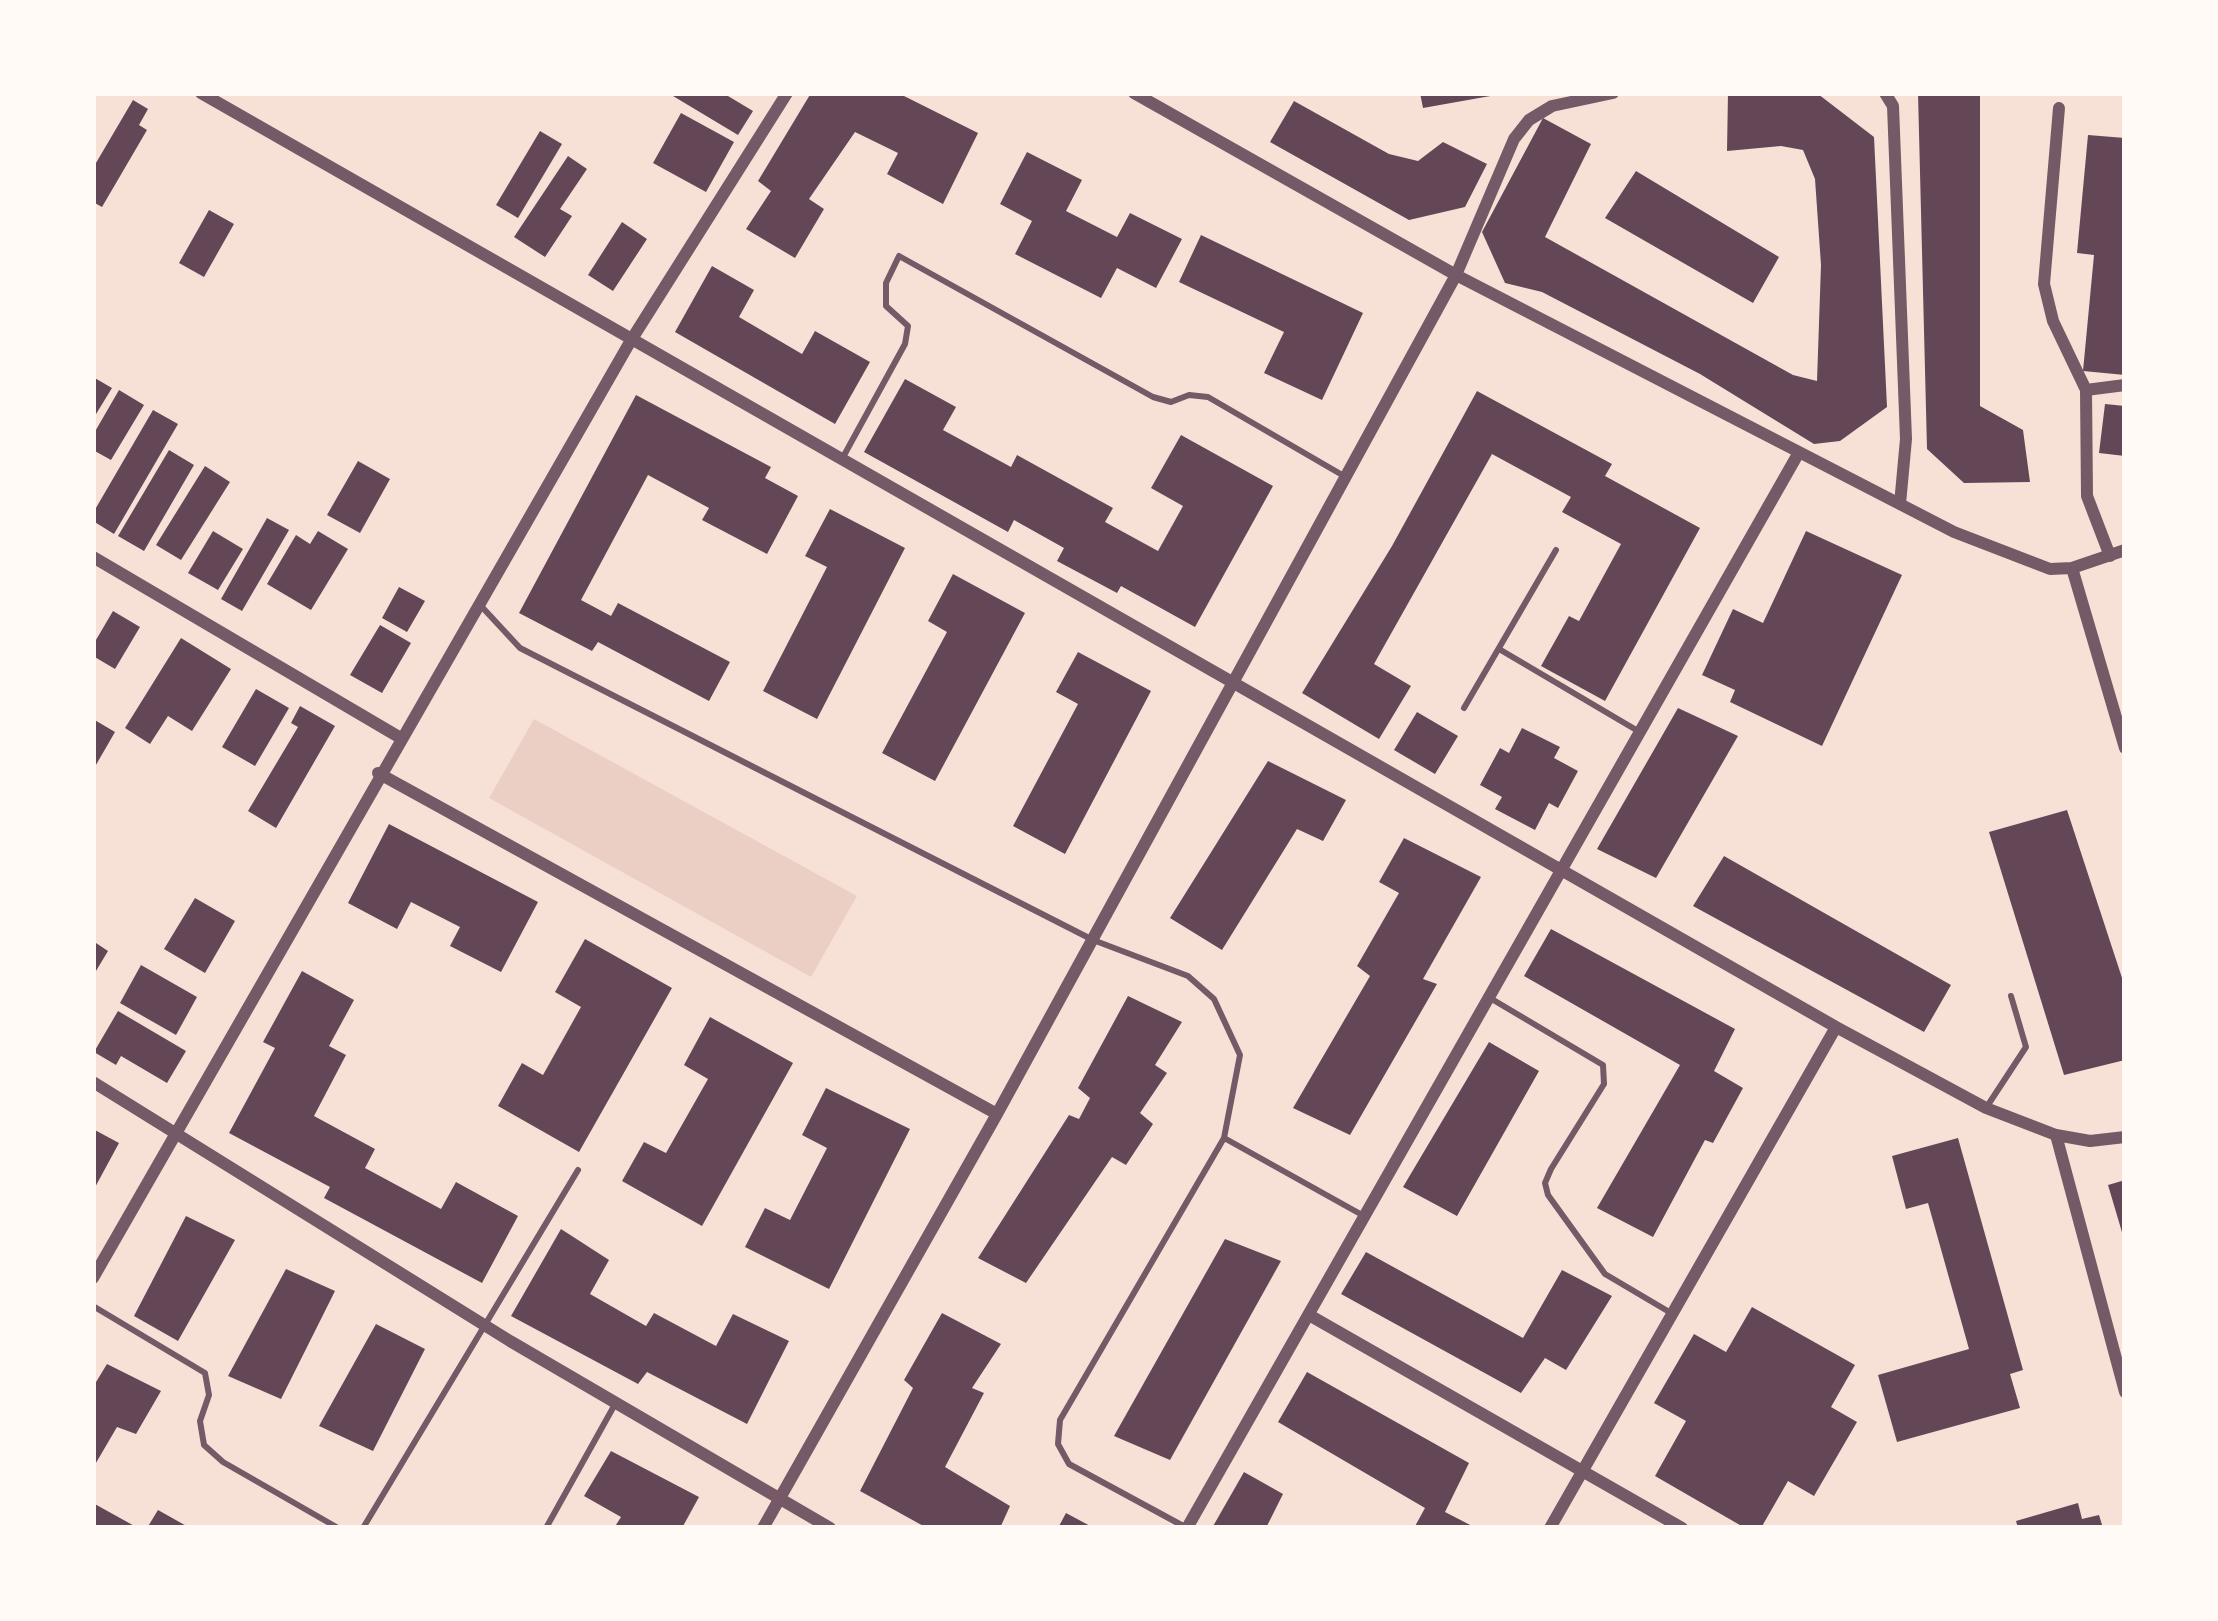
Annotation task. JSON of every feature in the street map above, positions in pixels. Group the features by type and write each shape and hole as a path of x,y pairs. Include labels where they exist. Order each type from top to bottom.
{"street":[{"path":"202,93 630,342 1836,1027 1987,1108 2056,1135 2090,1142 2125,1137"},
{"path":"93,1278 378,773 630,342 787,93"},
{"path":"1134,93 1456,275 1900,504 2031,564 2072,568 2125,550"},
{"path":"763,1528 1094,940 1456,275 1514,139 1528,120 1565,102 1612,93"},
{"path":"1885,93 1893,106 1906,439 1900,504"},
{"path":"2059,108 2044,284 2053,321 2086,390 2086,496 2110,556"},
{"path":"2086,390 2125,385"},
{"path":"1187,1528 1798,454"},
{"path":"93,557 399,737"},
{"path":"2072,568 2125,748"},
{"path":"378,773 997,1114"},
{"path":"1550,1528 1836,1027"},
{"path":"93,1082 487,1327 830,1528"},
{"path":"2056,1135 2125,1392"},
{"path":"1309,1315 1682,1528"}],"lane":[{"path":"840,462 905,344 908,326 886,306 886,283 899,256 1153,398 1171,402 1189,395 1208,398 1346,477"},
{"path":"1464,709 1556,550"},
{"path":"478,602 496,628 520,648 1094,940 1188,976 1214,999 1240,1055 1224,1138 1060,1420 1058,1444 1069,1464 1187,1528"},
{"path":"1499,649 1638,731"},
{"path":"1487,996 1603,1065 1604,1084 1551,1169 1545,1183 1548,1196 1605,1274 1673,1314"},
{"path":"1987,1108 2026,1047 2011,996"},
{"path":"1224,1138 1364,1216"},
{"path":"363,1528 578,1170"},
{"path":"93,1306 205,1373 209,1395 200,1421 204,1445 213,1454 338,1528"},
{"path":"546,1528 616,1403"}],"shaded area":[{"path":"534,719 857,896 811,977 489,798"}],"building":[{"path":"668,93 723,93 753,111 738,135"},
{"path":"811,93 898,93 978,133 943,204 887,174 898,153 855,132 809,199 824,209 795,258 746,229 771,191 758,181"},
{"path":"1420,93 1495,93 1496,95 1423,108"},
{"path":"1728,93 1818,94 1874,137 1887,407 1840,441 1814,444 1700,374 1542,292 1505,283 1482,232 1543,118 1591,144 1545,237 1793,375 1817,381 1821,265 1815,179 1803,150 1781,146 1727,151"},
{"path":"1918,93 1980,93 1980,406 2023,430 2030,482 1964,483 1927,449"},
{"path":"133,100 148,109 139,125 147,130 102,207 93,202 93,168"},
{"path":"1294,101 1389,154 1418,161 1443,142 1487,164 1465,207 1409,220 1270,142"},
{"path":"681,113 734,142 706,192 653,163"},
{"path":"540,131 562,144 518,218 496,205"},
{"path":"2088,135 2125,138 2125,375 2083,371 2094,255 2077,253"},
{"path":"1027,152 1082,180 1066,211 1117,237 1130,213 1182,239 1156,288 1117,268 1101,298 1015,254 1032,221 1000,204"},
{"path":"568,156 587,169 560,209 572,216 545,257 514,237"},
{"path":"1636,171 1779,257 1753,303 1605,218"},
{"path":"209,210 234,224 204,277 179,263"},
{"path":"622,222 647,239 613,291 588,275"},
{"path":"1201,235 1363,313 1322,400 1264,373 1284,332 1179,282"},
{"path":"712,266 754,290 739,317 802,354 815,331 870,362 835,424 675,332"},
{"path":"93,377 112,388 93,419"},
{"path":"905,379 956,407 943,430 1011,467 1017,455 1113,508 1105,522 1158,551 1183,506 1151,488 1181,435 1273,486 1195,627 1121,586 1117,593 1057,561 1064,548 1014,520 1008,532 864,452"},
{"path":"119,390 144,405 111,460 93,450 93,435"},
{"path":"1477,391 1612,464 1605,476 1700,528 1605,701 1541,666 1569,616 1579,621 1621,544 1562,512 1571,497 1492,454 1374,664 1411,686 1379,739 1302,693 1392,546"},
{"path":"636,395 771,467 765,478 798,496 767,554 702,520 709,508 648,475 581,600 611,616 618,603 730,662 709,701 598,642 592,651 519,613"},
{"path":"2105,404 2125,406 2125,456 2099,453"},
{"path":"153,410 178,424 114,534 93,521 93,513"},
{"path":"169,450 194,465 144,551 118,536"},
{"path":"358,461 390,479 360,533 327,515"},
{"path":"205,466 230,482 181,560 156,545"},
{"path":"830,509 905,548 817,719 763,691 827,567 805,556"},
{"path":"267,518 289,530 242,611 221,599"},
{"path":"213,531 243,549 218,590 188,573"},
{"path":"318,531 348,549 311,610 267,584 296,535 310,544"},
{"path":"1806,531 1902,575 1822,746 1730,702 1735,690 1702,675 1733,609 1763,623"},
{"path":"953,574 1025,613 935,781 882,753 947,632 928,621"},
{"path":"399,587 425,601 407,632 382,618"},
{"path":"113,611 140,627 115,669 93,656 93,645"},
{"path":"380,625 411,643 382,693 350,675"},
{"path":"181,638 231,669 192,731 168,716 150,744 125,728"},
{"path":"1078,652 1151,691 1065,854 1013,826 1078,704 1056,692"},
{"path":"256,689 289,708 255,766 222,747"},
{"path":"300,706 335,726 276,828 248,811 298,727 291,723"},
{"path":"1678,708 1738,736 1656,878 1597,849"},
{"path":"1417,712 1458,736 1435,774 1394,750"},
{"path":"93,719 115,732 93,770"},
{"path":"1522,728 1560,747 1554,758 1578,771 1558,808 1549,803 1535,830 1495,809 1502,797 1480,785 1500,748 1509,753"},
{"path":"1268,761 1346,800 1323,841 1297,829 1222,950 1170,918"},
{"path":"2067,810 2125,987 2125,1060 2064,1075 1989,832"},
{"path":"389,824 538,902 501,972 450,946 460,927 411,902 397,929 348,903"},
{"path":"1404,838 1481,877 1423,979 1437,984 1350,1135 1293,1108 1370,976 1357,966 1399,893 1379,882"},
{"path":"1724,856 1951,985 1924,1032 1693,906"},
{"path":"195,898 235,921 205,973 164,949"},
{"path":"1551,929 1735,1029 1714,1071 1743,1088 1713,1143 1705,1140 1653,1237 1597,1208 1680,1065 1524,976"},
{"path":"585,939 672,988 579,1152 498,1106 522,1063 543,1075 581,1007 555,992"},
{"path":"93,941 108,951 93,976"},
{"path":"141,965 197,997 176,1035 120,1003"},
{"path":"302,971 354,1000 329,1046 346,1055 314,1116 375,1149 365,1168 441,1209 456,1182 518,1216 482,1283 324,1198 330,1187 229,1133 275,1048 263,1042"},
{"path":"1128,996 1182,1022 1155,1065 1167,1073 1140,1113 1153,1124 1126,1165 1112,1157 1026,1283 978,1258 1069,1115 1079,1119 1090,1098 1078,1088"},
{"path":"118,1011 186,1051 167,1083 121,1056 116,1065 94,1052"},
{"path":"710,1017 793,1063 702,1226 622,1181 644,1142 666,1153 708,1079 684,1065"},
{"path":"1489,1042 1539,1071 1457,1216 1403,1187"},
{"path":"826,1088 910,1129 829,1289 745,1247 765,1208 790,1220 827,1148 802,1135"},
{"path":"93,1129 119,1143 93,1191"},
{"path":"1958,1138 2023,1370 2010,1374 2020,1408 1897,1442 1878,1375 1969,1349 1928,1203 1906,1209 1892,1156"},
{"path":"2125,1180 2125,1239 2124,1239 2108,1185"},
{"path":"186,1216 235,1240 178,1341 134,1316"},
{"path":"561,1229 609,1260 590,1294 646,1326 654,1313 716,1346 733,1314 789,1341 747,1424 647,1372 638,1384 511,1316"},
{"path":"1225,1239 1281,1261 1170,1460 1114,1436"},
{"path":"1366,1252 1523,1338 1562,1270 1612,1296 1566,1370 1545,1358 1521,1393 1341,1294"},
{"path":"286,1269 335,1291 281,1399 228,1376"},
{"path":"1752,1307 1855,1365 1831,1407 1857,1422 1814,1496 1788,1481 1761,1528 1745,1528 1655,1476 1686,1421 1654,1403 1694,1334 1726,1352"},
{"path":"942,1313 1001,1344 972,1388 984,1393 945,1467 1010,1506 1000,1528 927,1528 860,1491 913,1388 904,1380"},
{"path":"376,1324 425,1349 373,1451 319,1426"},
{"path":"107,1364 161,1391 136,1434 117,1427 93,1468 93,1387"},
{"path":"1307,1372 1469,1463 1445,1512 1476,1528 1414,1528 1425,1508 1278,1422"},
{"path":"611,1451 699,1497 682,1528 614,1528 621,1517 584,1496"},
{"path":"1244,1472 1283,1494 1266,1528 1212,1528"},
{"path":"93,1503 138,1528 93,1528"},
{"path":"2078,1503 2082,1519 2099,1515 2103,1528 2018,1528 2016,1521"},
{"path":"158,1510 190,1528 147,1528"},
{"path":"1066,1513 1094,1528 1058,1528"}]}
